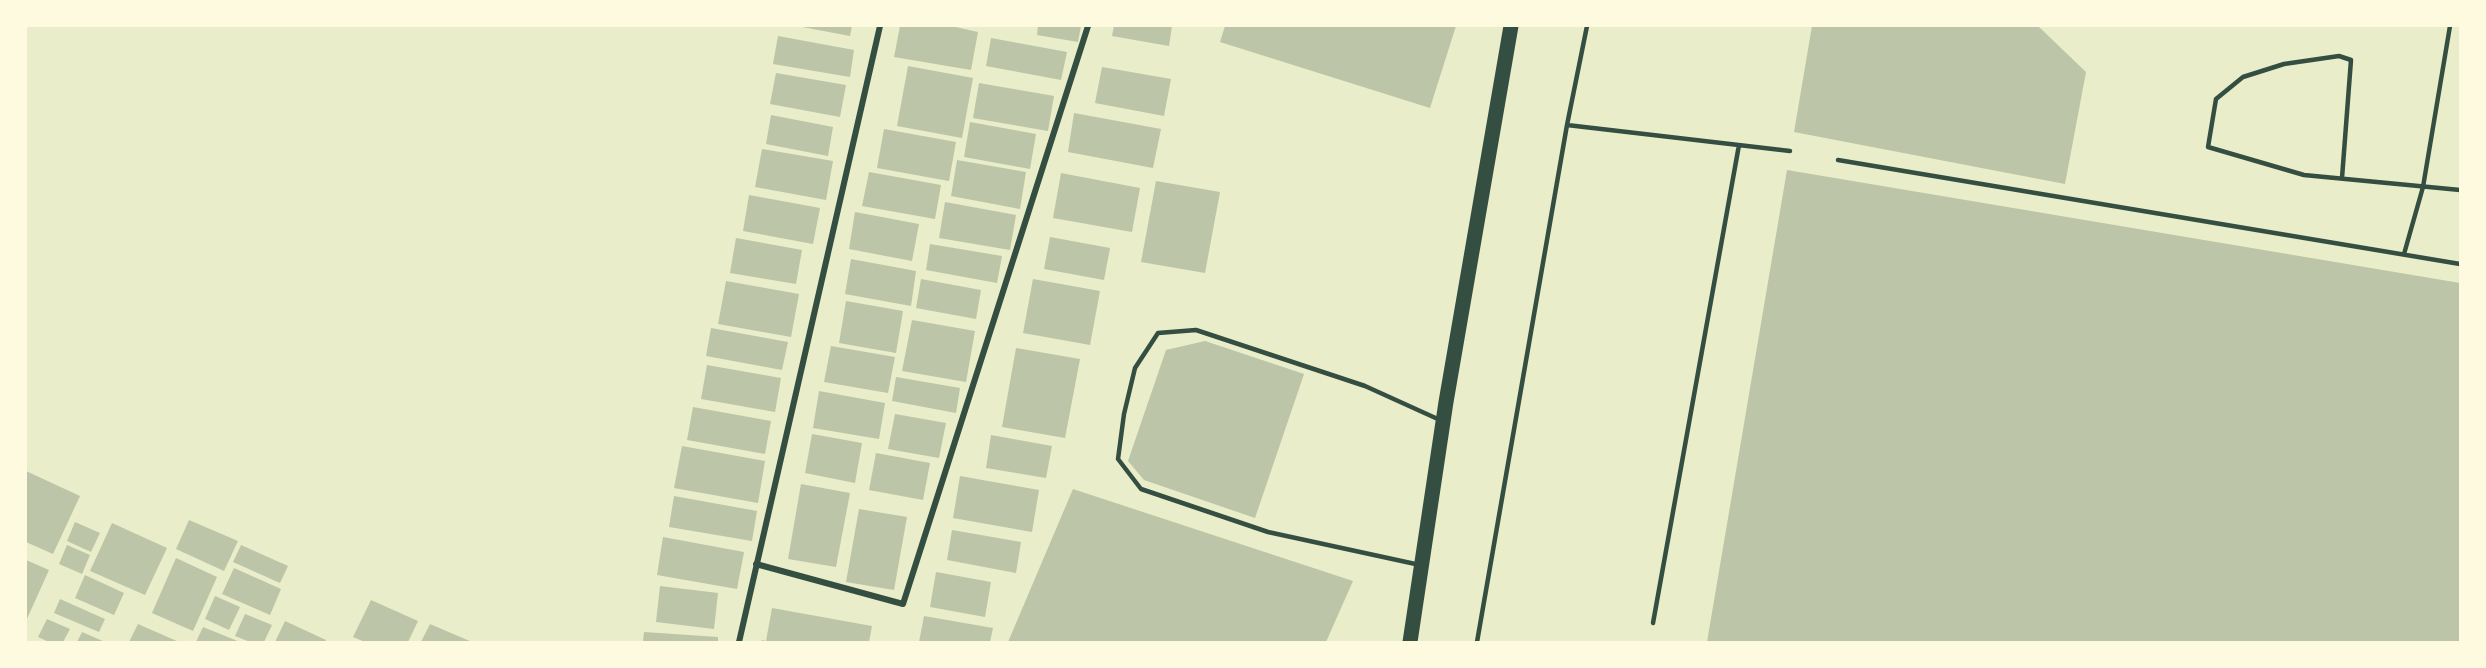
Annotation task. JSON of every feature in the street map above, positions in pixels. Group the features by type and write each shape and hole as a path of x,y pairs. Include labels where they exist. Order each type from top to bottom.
{"main road":[{"path":"1410,642 1492,123 1511,26"}],"street":[{"path":"739,642 880,26"},
{"path":"756,564 903,604 1088,26"}],"lane":[{"path":"1477,642 1567,125 1587,26"},
{"path":"2404,254 2423,187 2450,26"},
{"path":"2342,178 2351,60 2339,56 2284,64 2243,77 2216,99 2208,147 2304,175 2460,190"},
{"path":"1567,125 1790,151"},
{"path":"1653,623 1739,145"},
{"path":"1838,160 2460,264"},
{"path":"1422,566 1268,532 1141,489 1118,459 1124,414 1135,368 1158,333 1196,330 1365,386 1443,422"}],"building":[{"path":"797,26 852,26 850,36"},
{"path":"900,26 951,26 978,32 971,70 894,57"},
{"path":"1038,26 1081,26 1078,42 1037,35"},
{"path":"1114,26 1172,26 1169,46 1112,36"},
{"path":"1225,26 1456,26 1430,108 1220,42"},
{"path":"1812,26 2038,26 2086,72 2065,184 1794,132"},
{"path":"778,36 854,50 850,77 773,64"},
{"path":"991,38 1067,52 1061,80 986,66"},
{"path":"908,66 973,78 962,138 897,126"},
{"path":"1102,67 1171,79 1164,116 1095,103"},
{"path":"776,73 846,85 840,117 770,104"},
{"path":"979,83 1054,96 1048,131 973,118"},
{"path":"1074,113 1161,129 1153,168 1068,152"},
{"path":"771,115 833,127 828,156 766,144"},
{"path":"970,122 1036,134 1030,169 964,157"},
{"path":"884,129 956,142 949,181 877,168"},
{"path":"762,149 833,161 826,200 755,187"},
{"path":"957,160 1026,172 1020,209 951,196"},
{"path":"1787,170 2460,283 2460,642 1707,642"},
{"path":"869,172 941,185 935,219 862,206"},
{"path":"1061,173 1140,188 1132,232 1053,218"},
{"path":"1156,181 1220,192 1205,273 1141,262"},
{"path":"749,195 820,208 813,244 743,231"},
{"path":"945,202 1016,215 1010,250 939,238"},
{"path":"855,212 919,224 912,261 849,249"},
{"path":"1050,237 1110,248 1104,280 1044,269"},
{"path":"736,238 802,250 796,284 730,273"},
{"path":"930,244 1002,256 997,283 926,270"},
{"path":"851,259 916,271 911,306 845,294"},
{"path":"921,279 981,290 976,319 916,308"},
{"path":"1033,279 1100,291 1090,345 1023,333"},
{"path":"726,281 799,294 791,337 718,324"},
{"path":"846,301 903,311 896,353 839,343"},
{"path":"912,320 975,331 966,382 902,371"},
{"path":"711,328 788,342 782,370 706,356"},
{"path":"1205,341 1304,374 1255,518 1144,480 1128,461 1166,350"},
{"path":"831,346 895,357 888,393 824,382"},
{"path":"1016,348 1080,359 1065,438 1002,427"},
{"path":"707,365 781,378 775,412 701,399"},
{"path":"896,377 960,388 956,413 892,401"},
{"path":"819,391 885,403 879,439 813,428"},
{"path":"693,407 771,421 765,454 687,440"},
{"path":"895,414 946,423 939,458 888,449"},
{"path":"812,434 862,443 855,483 805,473"},
{"path":"991,435 1052,446 1046,478 986,468"},
{"path":"682,446 765,461 758,503 674,488"},
{"path":"876,453 930,463 923,500 869,490"},
{"path":"26,471 80,496 53,554 26,542"},
{"path":"960,476 1039,490 1032,532 953,518"},
{"path":"801,484 850,493 836,567 788,559"},
{"path":"1073,489 1353,581 1326,642 1008,642"},
{"path":"674,496 757,511 752,541 669,527"},
{"path":"859,509 907,517 894,590 846,582"},
{"path":"189,520 238,541 224,571 176,549"},
{"path":"75,522 100,533 91,552 67,541"},
{"path":"112,523 167,548 145,595 90,571"},
{"path":"952,530 1021,542 1016,573 947,560"},
{"path":"663,537 744,552 737,589 657,575"},
{"path":"67,545 90,555 82,574 59,564"},
{"path":"241,545 288,566 280,583 233,562"},
{"path":"176,558 217,577 193,631 152,613"},
{"path":"26,560 49,570 26,621"},
{"path":"234,568 281,589 270,615 222,594"},
{"path":"936,572 991,582 985,617 930,607"},
{"path":"85,575 124,593 114,615 75,598"},
{"path":"660,586 718,593 714,629 656,622"},
{"path":"215,596 240,607 229,630 205,619"},
{"path":"60,599 105,619 99,632 54,613"},
{"path":"371,600 418,621 408,642 365,642 353,637"},
{"path":"772,608 872,626 869,642 761,642 766,641"},
{"path":"245,614 272,625 264,642 250,642 235,636"},
{"path":"924,616 993,628 990,642 919,642"},
{"path":"47,619 70,629 63,642 49,642 38,637"},
{"path":"285,621 326,640 325,642 275,642"},
{"path":"138,624 179,642 129,642"},
{"path":"430,624 472,642 421,642"},
{"path":"203,627 240,642 196,642"},
{"path":"82,632 105,642 77,642"},
{"path":"644,632 718,637 718,642 643,642"}]}
